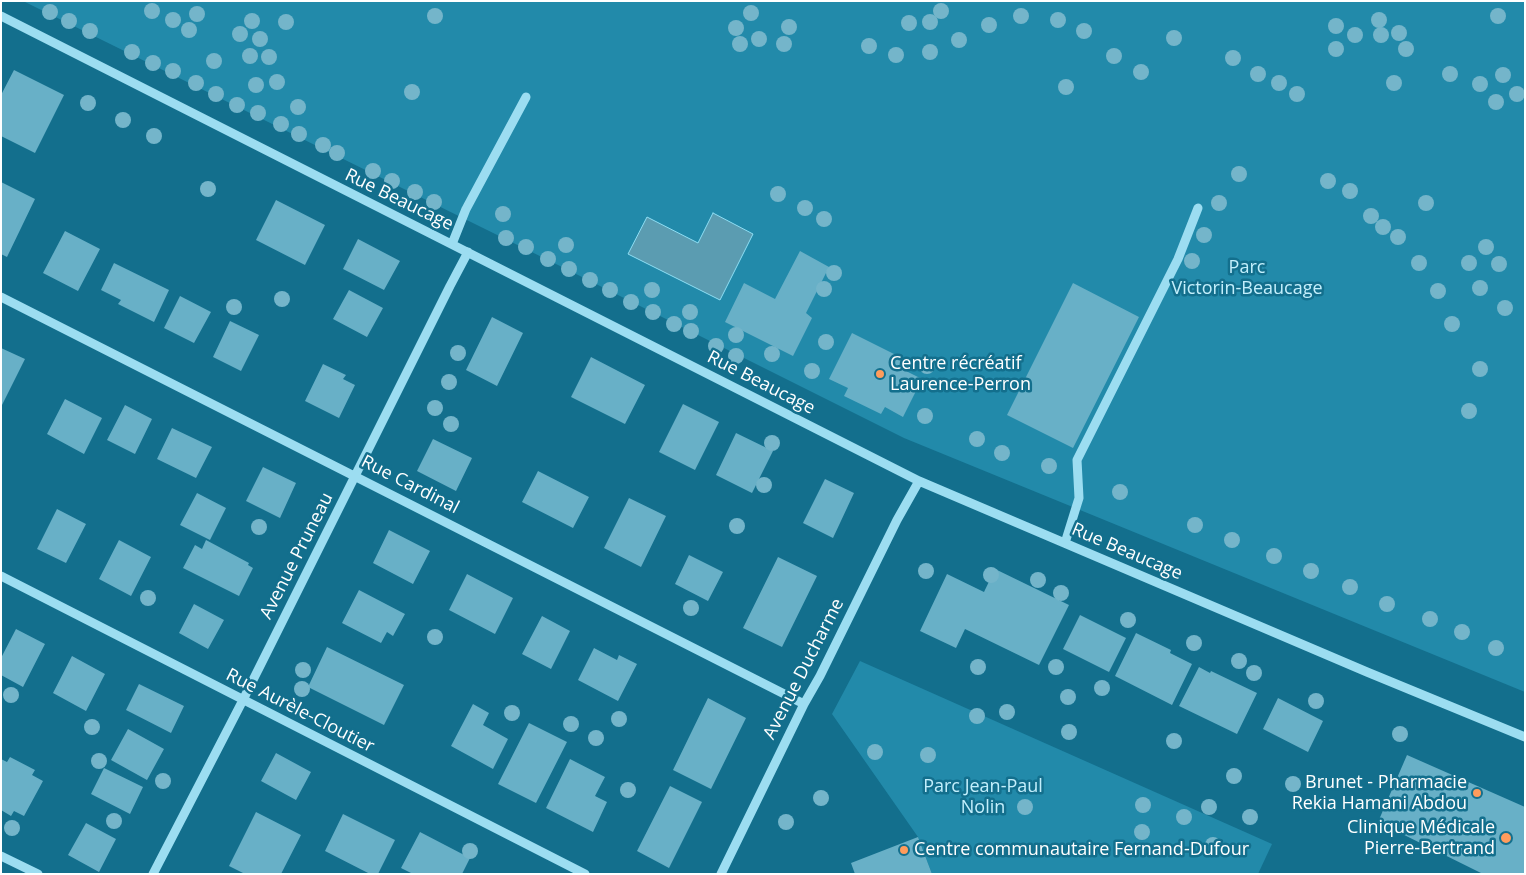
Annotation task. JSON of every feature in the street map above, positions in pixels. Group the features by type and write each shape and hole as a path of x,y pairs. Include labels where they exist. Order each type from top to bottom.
{"street":[{"name":"Rue Beaucage","path":"1,16 919,481 1525,737"},
{"path":"452,244 466,208 526,97"},
{"path":"1065,543 1079,498 1077,460 1178,259 1198,208"},
{"name":"Avenue Pruneau","path":"153,874 243,700 468,252"},
{"name":"Rue Cardinal","path":"1,296 804,704"},
{"name":"Avenue Ducharme","path":"721,874 804,704 820,676 897,520 919,481"},
{"name":"Rue Aurèle-Cloutier","path":"1,576 585,874"},
{"path":"1,856 38,874"}],"green space":[{"name":"Parc Victorin-Beaucage","path":"23,1 1525,1 1525,692 904,438"},
{"name":"Parc Jean-Paul Nolin","path":"860,661 1272,844 1258,874 932,874 918,837 832,714"}],"shaded area":[{"path":"713,213 753,234 720,300 628,254 647,217 698,243"}],"building":[{"path":"14,70 64,95 35,153 1,136 1,95"},
{"path":"1,182 35,199 7,257 1,254"},
{"path":"276,200 325,225 305,265 256,240"},
{"path":"65,231 100,249 78,291 43,273"},
{"path":"358,239 400,261 384,290 343,269"},
{"path":"800,251 829,267 806,313 812,318 793,356 725,322 744,283 775,299"},
{"path":"114,263 169,290 154,322 118,304 121,300 101,290"},
{"path":"1073,283 1139,317 1073,448 1007,415"},
{"path":"349,290 383,308 367,337 333,319"},
{"path":"180,296 211,312 194,343 164,328"},
{"path":"492,317 523,333 497,386 466,370"},
{"path":"230,321 259,335 241,371 213,357"},
{"path":"852,333 908,361 904,370 922,379 903,417 885,407 881,414 844,396 848,388 829,379"},
{"path":"1,348 25,359 1,407"},
{"path":"591,357 645,385 625,424 571,397"},
{"path":"323,364 346,375 343,379 355,385 339,418 305,401"},
{"path":"65,399 102,418 84,454 47,434"},
{"path":"683,404 719,422 695,470 659,452"},
{"path":"125,405 152,419 135,454 107,440"},
{"path":"172,428 212,447 196,478 157,459"},
{"path":"736,433 773,451 752,493 716,475"},
{"path":"433,439 472,458 456,491 417,471"},
{"path":"263,467 296,483 280,518 246,501"},
{"path":"538,471 589,497 573,528 522,502"},
{"path":"825,479 854,493 833,538 803,523"},
{"path":"197,493 226,508 210,540 180,525"},
{"path":"629,498 666,516 641,567 604,548"},
{"path":"57,509 86,524 66,563 37,549"},
{"path":"389,530 430,551 413,584 373,563"},
{"path":"119,540 151,557 131,596 99,579"},
{"path":"206,540 249,563 248,565 253,568 239,596 183,568 195,545 202,549"},
{"path":"689,555 723,572 708,601 675,584"},
{"path":"778,557 817,576 782,647 743,628"},
{"path":"995,569 1069,605 1039,665 965,629 956,648 920,631 947,574 984,592"},
{"path":"467,574 513,598 495,634 449,610"},
{"path":"359,590 405,614 393,636 387,632 381,643 342,623"},
{"path":"194,604 224,620 208,649 179,633"},
{"path":"1080,615 1126,638 1109,672 1063,649"},
{"path":"542,616 570,631 551,669 522,654"},
{"path":"16,629 45,644 23,687 1,675 1,658"},
{"path":"1136,633 1171,650 1170,653 1192,664 1172,705 1115,676"},
{"path":"327,647 404,685 384,725 308,687"},
{"path":"594,648 617,660 619,655 637,664 618,701 578,680"},
{"path":"72,656 105,674 86,711 53,693"},
{"path":"1199,667 1257,693 1237,734 1179,706"},
{"path":"139,684 184,706 171,733 126,710"},
{"path":"708,698 746,718 711,789 673,770"},
{"path":"1278,698 1323,721 1308,752 1263,729"},
{"path":"473,704 489,713 483,725 508,739 493,769 451,746"},
{"path":"529,723 567,742 536,803 498,784"},
{"path":"128,729 164,749 147,780 111,760"},
{"path":"276,753 311,772 296,800 261,781"},
{"path":"1407,755 1525,807 1525,874 1483,874 1378,822"},
{"path":"10,757 35,770 32,775 43,781 24,816 14,811 11,816 1,810 1,759 7,762"},
{"path":"570,759 605,777 595,796 607,802 593,832 546,808"},
{"path":"104,768 143,787 130,814 91,794"},
{"path":"670,786 702,802 669,868 637,851"},
{"path":"256,812 301,835 281,874 245,874 229,866"},
{"path":"343,814 395,840 378,874 370,874 325,851"},
{"path":"86,823 116,839 99,872 68,855"},
{"path":"420,832 470,858 462,874 413,874 401,868"},
{"name":"Centre communautaire Fernand-Dufour","path":"918,837 932,874 855,874 851,863"}],"place":[{"name":"Centre récréatif Laurence-Perron","path":"880,374"},
{"name":"Brunet - Pharmacie Rekia Hamani Abdou","path":"1477,793"},
{"name":"Clinique Médicale Pierre-Bertrand","path":"1506,838"},
{"name":"Centre communautaire Fernand-Dufour","path":"904,850"}]}
